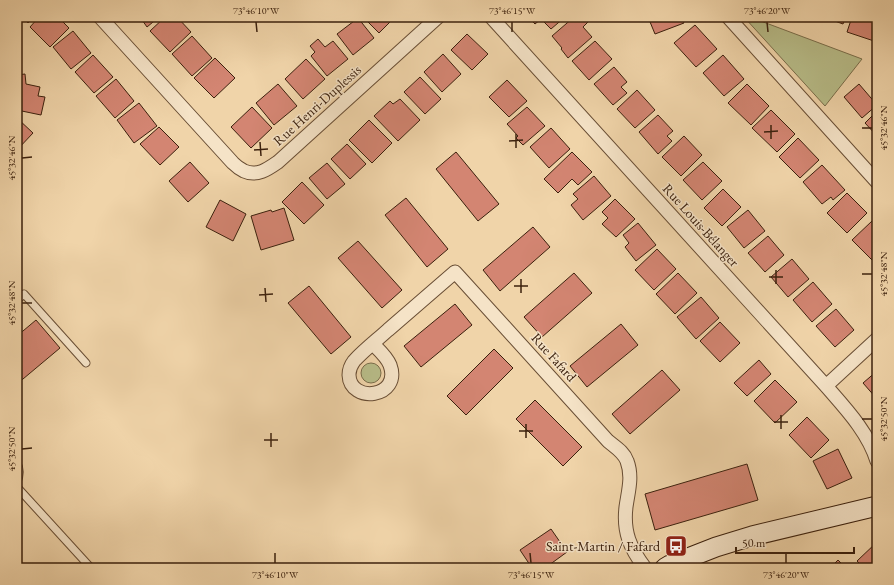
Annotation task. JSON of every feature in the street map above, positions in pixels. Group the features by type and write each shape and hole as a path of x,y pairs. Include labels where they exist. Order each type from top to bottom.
{"main road":[{"path":"665,568 752,536 877,506"}],"street":[{"name":"Rue Henri-Duplessis","path":"100,17 233,164 245,171 257,173 266,170 278,162 438,17"},
{"name":"Rue Louis-Bélanger","path":"490,17 826,386 857,423 868,440 877,461"},
{"path":"728,17 877,182"},
{"name":"Rue Fafard","path":"373,344 455,272 627,460 630,486 626,508 625,528 630,545 645,568"},
{"path":"826,386 877,340"}],"lane":[{"path":"17,300 24,294 86,363"},
{"path":"17,463 20,473 17,482"},
{"path":"17,487 91,568"}],"green space":[{"path":"744,17 750,17 862,59 825,106"},
{"path":"371,363 378,366 381,373 378,380 371,383 364,380 361,373 364,366"}],"building":[{"path":"22,17 34,17 28,23"},
{"path":"39,17 58,17 69,28 50,47 30,27"},
{"path":"140,17 159,17 147,27"},
{"path":"165,17 177,17 191,32 170,52 150,31"},
{"path":"363,17 395,17 379,33"},
{"path":"528,17 565,17 551,29 541,19 535,24"},
{"path":"574,17 584,17 588,22 583,27 592,37 568,58 552,36"},
{"path":"648,17 681,17 684,23 655,34"},
{"path":"824,17 846,17 843,24"},
{"path":"852,17 877,17 877,42 847,32"},
{"path":"358,18 374,38 353,55 337,34"},
{"path":"695,25 717,49 696,67 674,43"},
{"path":"73,31 91,53 71,69 53,47"},
{"path":"467,34 488,54 472,70 451,50"},
{"path":"192,36 212,58 192,76 172,54"},
{"path":"318,39 325,47 333,41 348,59 327,76 311,56 315,52 310,46"},
{"path":"595,41 612,59 589,80 572,61"},
{"path":"443,54 461,74 442,92 424,72"},
{"path":"93,55 113,77 94,93 75,72"},
{"path":"723,55 744,79 724,96 703,73"},
{"path":"215,58 235,78 214,98 194,78"},
{"path":"306,59 325,79 303,99 285,79"},
{"path":"614,67 627,82 621,87 627,93 613,105 594,84"},
{"path":"25,74 26,84 40,87 38,96 45,97 41,115 17,110 17,75"},
{"path":"420,77 441,99 425,114 404,92"},
{"path":"116,79 134,101 115,118 96,96"},
{"path":"507,80 527,101 509,117 489,97"},
{"path":"278,84 297,106 274,125 256,103"},
{"path":"747,84 769,106 751,125 728,103"},
{"path":"859,84 877,105 862,118 844,97"},
{"path":"637,90 655,110 635,128 617,109"},
{"path":"400,99 420,120 398,141 374,116 390,101 393,104"},
{"path":"139,103 157,126 134,143 117,120"},
{"path":"252,107 272,128 251,148 231,127"},
{"path":"527,107 545,126 523,145 516,138 518,136 507,124"},
{"path":"771,110 795,134 777,152 752,128"},
{"path":"877,111 877,136 865,123"},
{"path":"658,115 673,131 667,136 672,141 658,154 639,132"},
{"path":"17,118 33,133 17,150"},
{"path":"369,120 392,143 372,163 349,140"},
{"path":"159,127 179,147 160,165 140,144"},
{"path":"551,128 570,149 549,168 530,147"},
{"path":"684,136 702,155 681,176 662,157"},
{"path":"798,138 819,160 800,178 779,157"},
{"path":"347,144 366,164 350,179 331,159"},
{"path":"456,152 499,204 478,221 436,169"},
{"path":"572,152 592,172 578,185 572,179 558,193 544,179"},
{"path":"190,162 209,183 188,202 169,181"},
{"path":"703,162 722,181 702,200 683,180"},
{"path":"327,163 345,184 327,199 309,178"},
{"path":"822,165 845,190 833,200 831,197 822,204 803,182"},
{"path":"594,176 611,196 583,220 571,205 578,199 573,194"},
{"path":"302,182 324,205 304,224 282,202"},
{"path":"723,189 741,207 722,226 704,208"},
{"path":"847,193 867,213 847,233 827,213"},
{"path":"406,198 448,249 427,267 385,215"},
{"path":"615,199 635,219 616,237 602,224 608,218 602,212"},
{"path":"220,200 246,214 233,241 206,227"},
{"path":"284,208 294,240 261,250 251,216"},
{"path":"748,210 765,231 744,248 727,227"},
{"path":"872,221 877,226 877,257 873,261 852,240"},
{"path":"638,223 656,245 636,261 625,247 629,243 623,235"},
{"path":"533,227 550,247 500,291 483,270"},
{"path":"768,236 784,255 765,272 748,253"},
{"path":"358,241 402,290 382,308 338,258"},
{"path":"657,249 676,269 654,290 635,270"},
{"path":"792,259 809,279 788,297 771,277"},
{"path":"574,273 592,293 542,337 524,317"},
{"path":"678,273 697,293 675,314 656,294"},
{"path":"813,282 832,304 812,322 793,300"},
{"path":"309,286 351,337 331,354 288,303"},
{"path":"701,297 719,318 696,339 677,317"},
{"path":"455,304 472,325 421,367 404,346"},
{"path":"836,309 854,330 835,347 816,326"},
{"path":"36,320 60,348 17,384 17,336"},
{"path":"720,322 740,343 720,362 700,341"},
{"path":"621,324 638,345 587,387 570,366"},
{"path":"494,349 513,368 466,415 447,396"},
{"path":"759,360 771,374 747,396 734,383"},
{"path":"662,370 680,390 630,434 612,414"},
{"path":"877,371 877,399 863,383"},
{"path":"775,380 797,402 775,423 754,401"},
{"path":"535,400 582,447 563,466 516,419"},
{"path":"807,417 829,440 811,458 789,435"},
{"path":"838,449 852,478 827,489 813,461"},
{"path":"747,464 758,500 655,530 645,494"},
{"path":"551,529 567,552 545,568 532,568 520,550"},
{"path":"877,542 877,568 864,568 857,561"},
{"path":"838,560 846,568 830,568"}],"place":[{"name":"Saint-Martin / Fafard","path":"676,546"}]}
